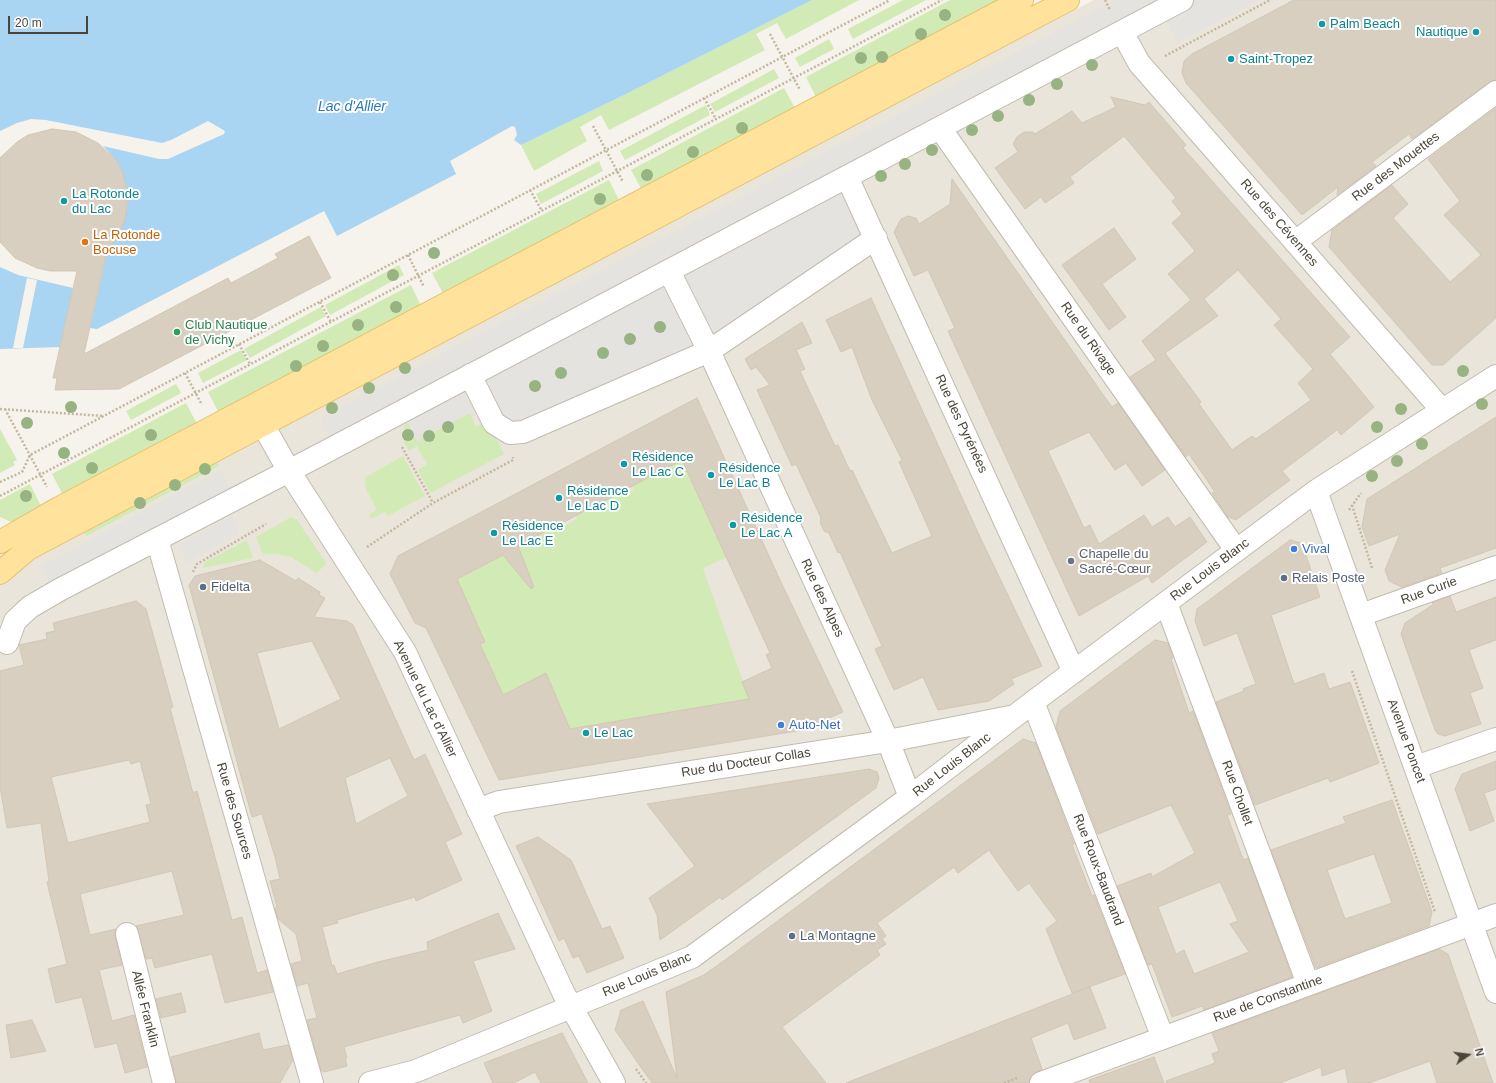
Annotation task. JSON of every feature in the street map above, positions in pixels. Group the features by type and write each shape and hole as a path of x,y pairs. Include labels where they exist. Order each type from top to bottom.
{"main road":[{"path":"0,542 59,508 1022,0"},
{"path":"0,572 28,549 1068,0"}],"street":[{"path":"7,643 15,621 30,606 61,589 669,271 1182,0"},
{"name":"Rue des Cévennes","path":"1122,32 1139,63 1442,410"},
{"name":"Rue des Mouettes","path":"1295,242 1496,92"},
{"name":"Rue du Rivage","path":"940,128 1236,550"},
{"name":"Rue des Pyrénées","path":"847,177 1074,672"},
{"path":"470,375 494,423 510,433 523,432 709,351 876,238"},
{"name":"Rue des Alpes","path":"669,271 709,351 888,741 910,797"},
{"name":"Rue Louis Blanc","path":"370,1083 416,1071 692,957 910,797 1033,702 1316,491 1496,376"},
{"name":"Avenue du Lac d'Allier","path":"252,406 288,471 405,652 564,994 614,1083"},
{"name":"Avenue Poncet","path":"1316,491 1496,992"},
{"name":"Rue des Sources","path":"157,539 312,1083"},
{"name":"Rue Curie","path":"1361,615 1496,567"},
{"name":"Rue Chollet","path":"1166,603 1308,984"},
{"name":"Rue Roux-Baudrand","path":"1033,702 1163,1038"},
{"name":"Rue du Docteur Collas","path":"478,810 499,802 888,741 1016,716"},
{"path":"1416,767 1496,739"},
{"name":"Rue de Constantine","path":"1041,1083 1496,915"},
{"name":"Allée Franklin","path":"127,934 164,1083"}],"path":[{"path":"0,482 22,472 30,455 890,0"},
{"path":"0,496 942,0"},
{"path":"1163,57 1270,0"},
{"path":"770,34 812,111"},
{"path":"704,98 716,119"},
{"path":"593,126 636,204"},
{"path":"530,190 542,211"},
{"path":"320,302 331,322"},
{"path":"239,344 250,364"},
{"path":"0,409 105,416"},
{"path":"5,409 59,508"},
{"path":"362,551 433,503 513,460 510,433"},
{"path":"402,447 433,503"},
{"path":"1328,524 1346,514 1361,494 1367,490"},
{"path":"170,586 188,582 197,564 266,524"},
{"path":"1352,670 1438,918 1442,935"}],"shaded area":[{"path":"1094,0 1496,0 1496,1083 0,1083 0,529 26,558"},
{"path":"1115,0 1259,0 1178,43 1161,11 847,176 876,238 709,351 523,432 478,414 472,417 470,413 417,441 396,401 329,437 320,418"},
{"path":"220,470 230,488 50,584 41,566"},
{"path":"231,516 240,533 187,563 178,545"}],"green space":[{"path":"812,0 859,0 786,39 777,23 756,34 765,50 609,130 601,115 580,127 587,141 534,171 521,145"},
{"path":"903,0 926,0 853,39 848,29"},
{"path":"950,0 1007,0 818,101 806,77"},
{"path":"829,39 834,49 800,67 795,58"},
{"path":"774,69 779,78 715,112 710,104"},
{"path":"784,88 796,110 643,192 631,170"},
{"path":"706,105 710,115 625,160 620,151"},
{"path":"599,161 603,171 541,204 536,194"},
{"path":"609,180 621,204 445,297 432,273"},
{"path":"399,265 404,275 330,315 325,305"},
{"path":"411,285 422,308 220,415 208,392"},
{"path":"321,307 326,316 250,358 244,349"},
{"path":"241,350 247,360 203,383 198,373"},
{"path":"176,384 181,393 131,420 126,411"},
{"path":"186,403 198,426 64,497 52,474"},
{"path":"470,413 476,426 483,423 495,436 504,454 430,493 418,470 427,464 417,446 409,451 403,440 405,424 407,421 435,431"},
{"path":"0,429 17,460 13,462 15,465 0,473"},
{"path":"403,456 425,496 388,516 385,512 371,519 369,514 377,510 366,489 365,479 367,476"},
{"path":"215,459 219,466 86,536 82,528"},
{"path":"682,460 727,557 703,568 749,699 570,729 546,673 503,694 480,644 484,642 456,580 503,555 506,558 520,550 518,546 561,525 562,527 577,519 576,516 618,494 620,497 634,490 632,486"},
{"path":"30,484 42,508 21,519 11,522 0,517 0,500"},
{"path":"291,517 297,520 326,563 317,573 291,557 276,554 263,554 256,537"},
{"path":"247,540 253,558 202,568 205,562"}],"water":[{"name":"Lac d'Allier","path":"0,0 812,0 521,145 514,140 517,135 515,127 512,126 450,161 456,174 337,236 324,211 97,329 90,328 106,251 120,231 127,207 128,195 122,171 116,160 103,146 159,159 168,159 224,134 225,131 208,121 162,143 46,120 31,119 17,123 0,131"},
{"path":"0,267 18,275 73,288 60,347 0,349"}],"pier":[{"path":"27,278 37,280 23,348 13,348"}],"building":[{"path":"1294,0 1496,0 1496,80 1489,82 1412,139 1409,134 1372,162 1376,166 1337,195 1338,187 1302,215 1186,83 1182,73 1184,61 1192,54"},
{"path":"1111,97 1145,105 1149,102 1186,145 1183,148 1350,337 1330,354 1374,407 1341,435 1337,430 1282,471 1290,480 1236,520 1228,517 1212,493 1215,492 1189,454 1186,457 1130,377 1156,360 1142,341 1191,300 1168,274 1195,251 1172,223 1182,214 1172,201 1176,198 1124,136 1070,177 1074,183 1045,203 1041,197 1025,209 995,168 1018,152 1013,144 1017,137 1024,132 1033,132 1035,134 1072,111 1082,123 1116,107","holes":["1238,270 1281,319 1274,325 1313,369 1298,383 1311,400 1256,439 1252,436 1232,450 1199,404 1201,402 1165,353 1218,316 1204,299"]},
{"path":"1496,108 1496,318 1443,365 1432,365 1329,247 1332,230 1392,185 1408,204 1393,218 1450,282 1481,255 1444,215 1460,201 1428,159"},
{"path":"52,129 76,132 98,143 116,160 122,171 128,195 125,220 114,242 107,250 84,354 228,278 231,283 278,258 275,254 309,236 331,278 119,389 55,390 57,378 53,378 77,271 50,271 37,268 15,258 0,242 0,158 17,142 28,135"},
{"path":"952,179 1112,407 1118,403 1165,470 1142,486 1126,463 1115,470 1089,432 1048,451 1084,528 1090,525 1099,544 1144,515 1152,527 1168,517 1175,527 1190,517 1207,542 1152,583 1148,576 1079,616 948,331 955,328 928,270 914,276 894,232 901,219 908,216 916,218 919,224 950,204"},
{"path":"1114,228 1136,259 1102,284 1126,317 1109,330 1062,265"},
{"path":"871,298 979,535 1042,666 1011,679 1014,684 989,701 938,710 923,677 894,690 875,649 882,646 840,552 838,553 829,533 824,531 820,522 821,518 796,464 792,466 757,390 770,385 756,367 751,370 745,359 802,322 812,343 796,350 805,369 800,371 835,446 838,445 850,471 852,470 892,553 932,536 899,462 902,460 872,400 852,347 841,352 826,320"},
{"path":"697,398 779,578 843,712 827,719 815,728 499,780 426,628 415,623 390,574 398,556","holes":["682,460 770,653 766,655 772,668 742,682 749,699 570,729 546,673 503,695 480,644 485,642 457,579 503,555 531,589 534,587 518,546"]},
{"path":"1496,417 1496,548 1440,568 1442,573 1402,587 1389,581 1385,570 1400,534 1369,546 1362,527 1367,499"},
{"path":"1290,540 1302,543 1320,597 1271,615 1294,684 1324,673 1329,689 1350,682 1379,763 1330,782 1328,778 1255,805 1216,702 1244,691 1243,689 1256,684 1237,633 1204,646 1195,621 1197,609"},
{"path":"260,560 296,581 298,578 320,592 319,595 325,598 314,617 347,621 353,625 414,760 425,754 462,834 445,842 462,880 416,901 415,897 337,920 338,923 322,927 332,966 334,965 337,974 428,950 427,942 498,913 515,949 473,961 492,1011 463,1023 460,1015 344,1047 347,1058 345,1058 347,1066 324,1072 321,1070 307,1020 317,1018 308,983 297,986 291,964 302,961 296,934 278,919 275,908 277,907 270,881 280,879 275,857 262,814 252,817 189,585 195,576","holes":["312,641 341,699 279,729 257,653","390,758 408,796 356,824 345,778"]},
{"path":"1450,596 1456,612 1496,597 1496,640 1469,650 1483,688 1470,693 1481,724 1445,736 1438,734 1435,730 1401,634 1405,623 1434,604 1432,603"},
{"path":"136,601 146,609 173,707 170,708 193,793 197,791 232,920 242,917 257,973 267,970 273,992 225,1003 212,954 155,968 152,958 146,959 136,926 184,915 172,871 80,894 90,935 116,929 115,937 122,965 99,970 112,1021 134,1015 147,1067 125,1073 117,1043 95,1048 82,997 56,1003 48,969 67,964 47,882 49,881 41,823 7,828 0,786 0,671 24,665 19,645 47,639 46,633 55,631 53,623","holes":["129,760 131,764 140,761 151,804 146,805 150,822 68,843 51,777"]},
{"path":"1155,640 1168,643 1173,658 1171,659 1189,713 1193,711 1231,814 1227,815 1241,854 1244,860 1248,858 1292,977 1204,1010 1202,1006 1172,1017 1152,964 1148,965 1117,886 1151,873 1152,877 1195,853 1171,805 1098,834 1056,727 1060,711","holes":["1220,882 1238,921 1230,924 1249,952 1194,974 1184,950 1176,954 1158,907"]},
{"path":"1023,739 1036,743 1074,844 1072,845 1092,896 1094,895 1125,974 1072,993 1046,929 1057,921 1029,883 1018,891 989,850 958,873 954,867 877,923 886,936 882,939 886,944 877,950 880,955 782,1027 826,1083 652,1083 615,1030 621,1010 643,1001 677,1078 666,992 704,975"},
{"path":"1496,761 1496,789 1484,793 1494,821 1470,831 1455,789 1462,774"},
{"path":"869,769 877,772 879,778 876,788 722,900 720,897 660,940 657,915 649,898 695,866 647,804"},
{"path":"1392,800 1432,912 1429,926 1316,968 1271,850 1346,823 1343,817","holes":["1374,854 1392,903 1345,919 1327,870"]},
{"path":"538,837 571,860 602,929 610,926 624,958 587,973 579,956 573,958 564,938 559,941 516,846"},
{"path":"1439,949 1448,954 1493,1083 1437,1083 1430,1061 1369,1083 1348,1083 1345,1068 1322,1076 1321,1067 1280,1083 1167,1083 1166,1081 1215,1063 1212,1054 1219,1051 1212,1033"},
{"path":"1090,987 1106,1028 1074,1040 1068,1023 1031,1038 1042,1069 1032,1075 1029,1083 846,1083"},
{"path":"181,993 186,1012 161,1018 156,999"},
{"path":"32,1020 46,1051 11,1058 6,1025"},
{"path":"259,1033 263,1050 288,1045 293,1060 280,1083 176,1083 171,1057"},
{"path":"562,1033 588,1083 541,1083 535,1072 514,1083 493,1083 484,1063"},
{"path":"1154,1057 1164,1083 1090,1083 1089,1080"}],"place":[{"name":"Palm Beach","path":"1322,24"},
{"name":"Nautique","path":"1476,32"},
{"name":"Saint-Tropez","path":"1231,59"},
{"name":"La Rotonde du Lac","path":"64,201"},
{"name":"La Rotonde Bocuse","path":"85,242"},
{"name":"Club Nautique de Vichy","path":"177,332"},
{"name":"Résidence Le Lac C","path":"624,464"},
{"name":"Résidence Le Lac B","path":"711,475"},
{"name":"Résidence Le Lac D","path":"559,498"},
{"name":"Résidence Le Lac A","path":"733,525"},
{"name":"Résidence Le Lac E","path":"494,533"},
{"name":"Vival","path":"1294,549"},
{"name":"Chapelle du Sacré-Cœur","path":"1071,561"},
{"name":"Relais Poste","path":"1284,578"},
{"name":"Fidelta","path":"203,587"},
{"name":"Auto-Net","path":"781,725"},
{"name":"Le Lac","path":"586,733"},
{"name":"La Montagne","path":"792,936"}]}
